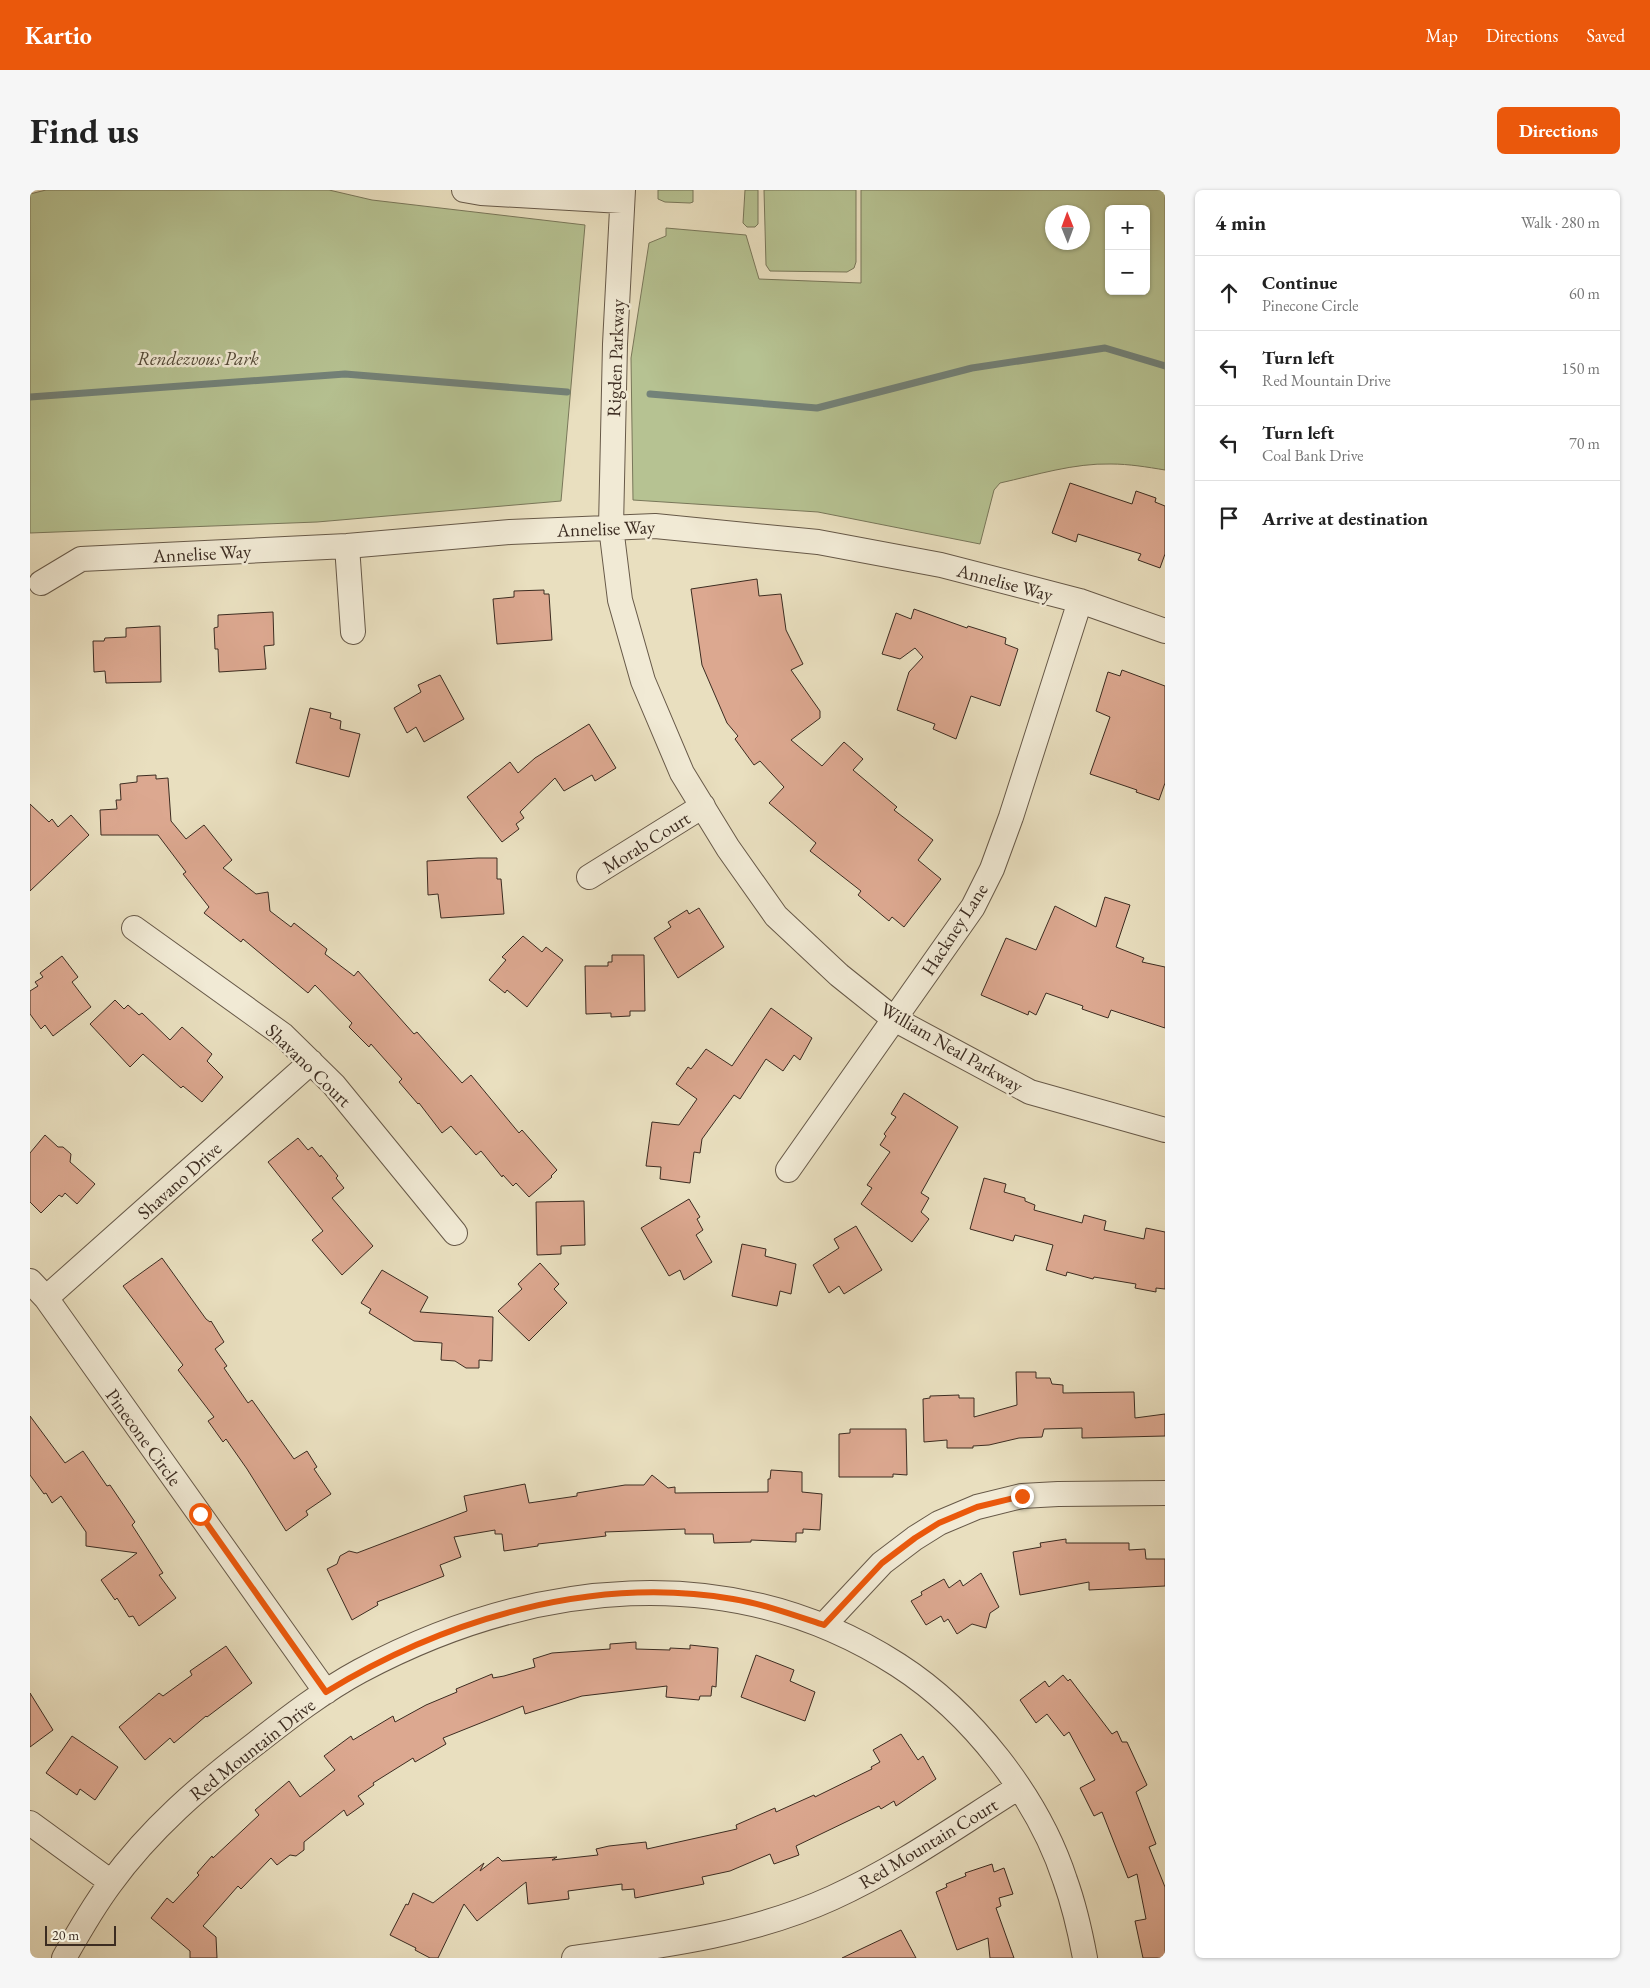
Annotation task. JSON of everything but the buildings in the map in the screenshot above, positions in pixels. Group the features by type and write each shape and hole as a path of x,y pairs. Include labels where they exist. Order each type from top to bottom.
{"street":[{"path":"464,190 622,195"},
{"name":"Rigden Parkway","path":"611,527 615,344 622,195"},
{"name":"Annelise Way","path":"41,583 81,559 347,546 510,532 655,526 818,542 942,565 1080,601 1165,631"},
{"name":"William Neal Parkway","path":"611,527 620,600 643,681 682,773 728,848 776,916 839,975 894,1019 1030,1092 1165,1130"},
{"path":"347,546 353,632"},
{"name":"Hackney Lane","path":"788,1170 973,907 992,869 1014,808 1080,601"},
{"name":"Morab Court","path":"589,878 703,806"},
{"name":"Shavano Court","path":"134,928 283,1035 334,1085 455,1233"},
{"name":"Shavano Drive","path":"38,1290 311,1062"},
{"name":"Pinecone Circle","path":"38,1290 326,1692"},
{"path":"824,1625 882,1563 915,1538 939,1523 977,1507 1022,1496 1165,1493"},
{"name":"Red Mountain Drive","path":"64,1958 111,1882 173,1811 224,1767 326,1692 358,1672 413,1645 484,1619 559,1601 596,1596 680,1593 733,1599 777,1609 824,1625 869,1646 914,1675 944,1699 979,1735 1019,1787 1044,1831 1064,1876 1078,1923 1085,1958"},
{"name":"Red Mountain Court","path":"574,1958 666,1946 762,1924 832,1898 896,1866 1019,1787"},
{"path":"30,1823 111,1882"}],"green space":[{"name":"Rendezvous Park","path":"46,190 329,190 372,200 585,225 561,501 317,522 30,533 30,194"},
{"path":"658,190 693,190 693,202 665,202 658,199"},
{"path":"745,190 758,190 758,224 755,227 747,227 743,223"},
{"path":"764,190 856,190 856,262 854,268 847,272 770,271 766,265"},
{"path":"861,190 1165,190 1165,470 1124,465 1083,465 1000,483 994,490 980,544 818,512 633,500 631,358 649,243 666,236 666,228 746,235 759,279 861,283"}],"waterway":[{"path":"650,394 817,408 972,368 1105,348 1165,366"},
{"path":"30,397 345,374 567,392"}],"route":[{"path":"200,1514 326,1692 358,1672 413,1645 484,1619 559,1601 596,1596 680,1593 733,1599 777,1609 824,1625 882,1563 915,1538 939,1523 977,1507 1022,1496"}]}
